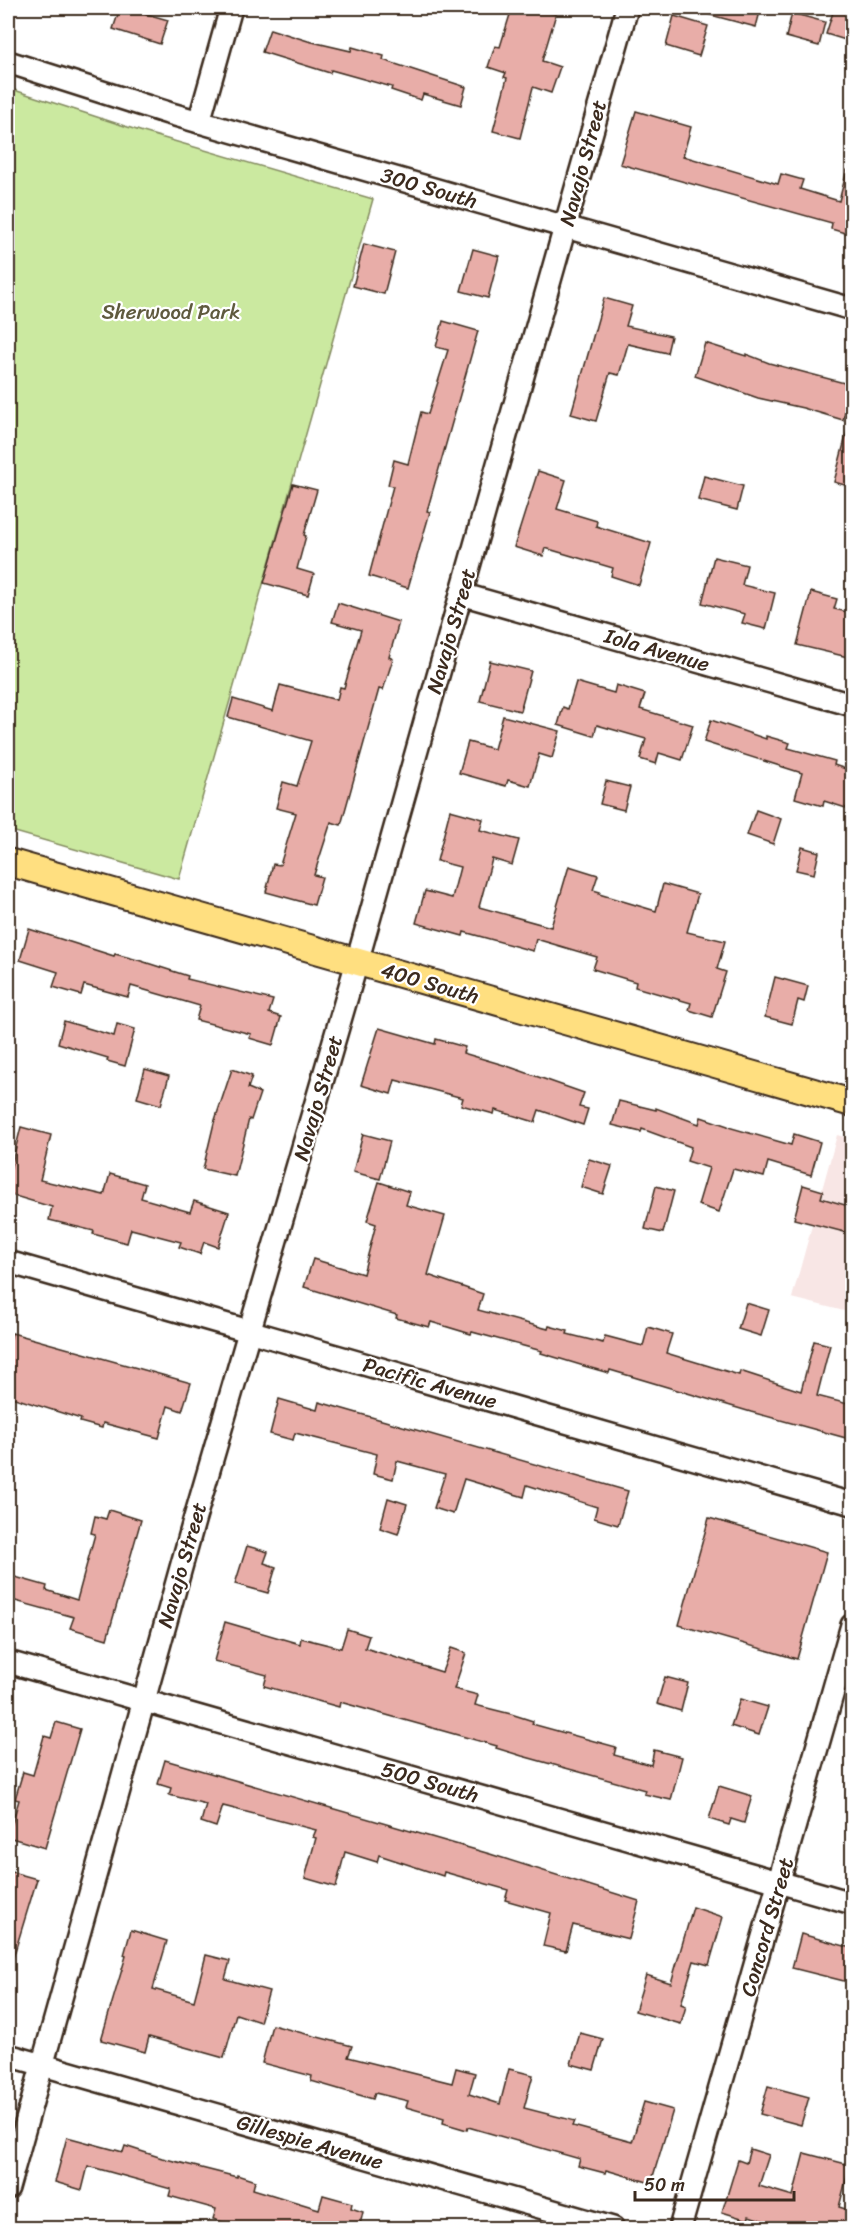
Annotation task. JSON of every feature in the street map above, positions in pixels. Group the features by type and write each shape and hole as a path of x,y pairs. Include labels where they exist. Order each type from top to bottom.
{"main road":[{"name":"400 South","path":"8,862 852,1104"}],"street":[{"path":"199,122 231,8"},
{"name":"Navajo Street","path":"8,2188 144,1700 357,963 627,8"},
{"name":"300 South","path":"8,62 199,122 852,309"},
{"name":"Iola Avenue","path":"461,594 852,705"},
{"name":"Pacific Avenue","path":"8,1262 852,1504"},
{"name":"Concord Street","path":"680,2229 852,1625"},
{"name":"500 South","path":"8,1662 852,1903"},
{"name":"Gillespie Avenue","path":"8,2055 614,2229"}],"shaded area":[{"path":"837,1135 852,1139 852,1313 792,1298"}],"green space":[{"name":"Sherwood Park","path":"8,88 143,132 373,199 179,879 8,830"}],"building":[{"path":"120,8 168,20 160,44 113,29"},
{"path":"512,8 534,8 556,14 542,61 560,67 551,93 533,87 520,138 493,131 507,78 504,77 506,73 488,67 495,46 500,47"},
{"path":"704,8 761,8 756,27 703,13"},
{"path":"834,9 852,14 852,42 826,34"},
{"path":"792,13 825,22 819,46 786,37"},
{"path":"674,16 708,26 699,56 666,46"},
{"path":"270,29 308,41 351,51 352,47 384,56 383,60 466,87 461,105 423,94 421,100 391,90 392,87 331,70 330,73 262,52"},
{"path":"636,111 691,127 683,156 778,184 781,174 803,180 800,189 839,201 847,170 852,170 852,235 831,229 832,223 620,164"},
{"path":"364,244 395,252 384,294 353,286"},
{"path":"473,249 499,256 488,298 461,291"},
{"path":"604,298 632,306 626,326 671,336 667,353 628,344 619,375 610,373 596,421 571,414"},
{"path":"443,321 478,331 427,511 430,512 408,588 369,576 393,486 388,485 394,460 408,464 421,412 428,414 448,350 436,347"},
{"path":"705,343 852,385 843,420 758,398 695,376"},
{"path":"847,432 852,432 852,487 834,482"},
{"path":"538,471 566,480 557,509 597,521 596,526 651,543 639,585 611,576 613,568 545,548 543,556 514,547"},
{"path":"704,476 743,486 737,510 698,500"},
{"path":"293,484 317,490 297,569 314,574 308,595 264,583"},
{"path":"714,557 747,565 742,585 775,593 766,629 742,623 745,614 702,603"},
{"path":"811,592 837,599 834,609 852,613 852,658 797,645"},
{"path":"338,603 399,622 389,657 393,659 383,690 379,689 341,825 331,822 314,875 322,877 314,905 266,892 273,864 280,865 296,813 276,808 283,782 297,786 311,741 228,717 233,699 273,711 280,685 337,700 340,687 344,688 361,630 332,622"},
{"path":"490,661 531,671 520,711 480,701"},
{"path":"576,682 614,693 616,685 645,694 640,709 693,725 682,760 659,753 656,764 640,759 646,739 597,725 594,736 558,725 563,707 568,709"},
{"path":"503,716 560,731 552,758 539,754 530,786 508,780 506,786 459,773 468,742 494,749"},
{"path":"711,720 766,739 766,736 790,743 788,748 835,761 834,765 852,771 852,810 824,801 823,806 795,798 802,773 704,742"},
{"path":"606,781 630,787 624,810 600,804"},
{"path":"450,810 483,819 480,830 519,840 512,865 492,859 479,907 551,927 569,866 598,875 593,890 600,892 599,894 656,911 663,884 698,894 687,932 725,941 717,969 726,972 712,1017 689,1010 691,1003 635,987 636,982 593,969 597,957 536,939 533,951 464,932 463,936 416,923 425,891 452,898 460,867 437,861"},
{"path":"756,810 781,819 773,844 747,835"},
{"path":"802,847 819,852 814,874 796,870"},
{"path":"29,929 114,956 115,954 138,960 188,976 187,979 273,1000 269,1013 281,1017 273,1045 249,1038 251,1034 196,1020 200,1006 131,986 128,997 84,985 81,995 53,987 58,972 20,960"},
{"path":"775,977 808,986 804,1002 798,1000 792,1024 765,1017"},
{"path":"64,1021 114,1036 117,1024 135,1029 125,1066 107,1061 108,1058 58,1043"},
{"path":"379,1028 435,1044 436,1039 465,1047 463,1053 584,1093 579,1107 588,1109 583,1125 539,1110 535,1122 495,1110 494,1114 461,1105 463,1098 395,1080 391,1094 361,1085"},
{"path":"145,1069 169,1076 161,1105 137,1098"},
{"path":"232,1069 252,1076 248,1088 260,1093 251,1120 249,1119 235,1176 203,1169 214,1123"},
{"path":"619,1101 656,1110 656,1108 699,1124 701,1117 791,1145 794,1134 820,1142 811,1175 768,1162 764,1177 733,1169 719,1212 698,1205 709,1168 687,1161 691,1147 642,1129 641,1132 612,1125"},
{"path":"21,1127 51,1135 40,1180 104,1195 110,1174 145,1184 141,1198 190,1212 194,1201 229,1212 218,1247 204,1242 200,1254 179,1247 181,1242 131,1229 127,1243 93,1234 94,1231 49,1220 52,1207 8,1194 8,1178"},
{"path":"363,1134 390,1141 380,1179 353,1172"},
{"path":"589,1159 612,1166 603,1194 581,1187"},
{"path":"379,1182 410,1192 406,1205 445,1216 428,1275 483,1294 478,1310 548,1329 549,1326 568,1331 567,1334 603,1343 605,1336 643,1346 648,1327 672,1334 666,1353 739,1375 740,1371 801,1391 814,1341 830,1345 817,1396 852,1405 846,1438 610,1370 609,1373 584,1366 541,1353 542,1351 472,1332 471,1334 431,1322 429,1327 396,1318 397,1315 304,1287 313,1259 363,1274 376,1224 367,1221"},
{"path":"803,1185 823,1191 821,1198 852,1207 852,1234 794,1219"},
{"path":"656,1186 674,1191 663,1233 645,1229"},
{"path":"746,1303 769,1310 761,1336 738,1329"},
{"path":"12,1333 191,1383 182,1411 168,1406 159,1438 103,1423 102,1428 80,1422 81,1419 8,1396 8,1349"},
{"path":"279,1399 317,1410 319,1402 628,1491 618,1525 594,1518 597,1507 527,1485 524,1497 464,1479 453,1514 434,1508 445,1474 397,1461 393,1479 373,1474 377,1454 295,1433 293,1440 270,1434"},
{"path":"388,1498 407,1504 398,1534 380,1528"},
{"path":"109,1510 141,1520 107,1639 70,1628 74,1617 8,1599 8,1575 47,1586 46,1590 77,1600 95,1534 91,1533 95,1516 106,1519"},
{"path":"709,1518 827,1552 797,1659 679,1625"},
{"path":"247,1546 268,1552 264,1563 276,1567 268,1593 235,1584"},
{"path":"225,1622 300,1644 301,1638 341,1648 347,1629 369,1636 365,1648 442,1672 451,1648 466,1653 454,1689 478,1695 475,1705 533,1721 532,1724 616,1747 614,1755 651,1765 654,1750 682,1757 671,1800 644,1794 645,1790 522,1756 496,1748 497,1746 340,1702 339,1707 264,1686 267,1675 214,1661"},
{"path":"665,1677 688,1683 681,1711 657,1704"},
{"path":"740,1699 768,1707 759,1735 731,1726"},
{"path":"56,1722 80,1729 45,1848 8,1837 19,1800 15,1799 23,1772 33,1775 44,1736 51,1738"},
{"path":"165,1760 490,1854 639,1901 629,1939 573,1925 566,1951 543,1946 551,1913 505,1900 508,1890 444,1872 443,1876 379,1855 377,1862 345,1852 336,1887 305,1878 316,1830 223,1806 216,1827 201,1822 206,1804 169,1795 171,1788 158,1784"},
{"path":"719,1786 752,1796 744,1823 731,1819 729,1825 709,1819"},
{"path":"12,1872 37,1879 13,1958 8,1957 8,1888"},
{"path":"693,1907 723,1917 709,1965 694,1961 681,2004 686,2006 681,2024 635,2011 646,1975 671,1983"},
{"path":"131,1930 167,1941 153,1989 194,2001 206,1955 230,1961 225,1979 269,1991 260,2022 236,2014 224,2058 149,2037 145,2052 101,2040 126,1956 124,1955"},
{"path":"801,1934 852,1948 852,1983 792,1968"},
{"path":"272,2025 352,2046 348,2057 452,2083 456,2068 475,2073 469,2094 500,2104 509,2069 533,2075 524,2108 575,2121 573,2126 632,2142 644,2102 673,2110 651,2183 606,2170 605,2173 578,2166 580,2159 468,2127 467,2130 443,2123 444,2118 406,2107 408,2101 375,2093 373,2099 311,2081 312,2076 262,2063"},
{"path":"580,2033 603,2039 594,2070 571,2064"},
{"path":"768,2086 809,2097 801,2125 760,2114"},
{"path":"67,2137 123,2152 125,2146 162,2158 237,2177 237,2175 255,2181 253,2189 319,2209 323,2195 352,2203 351,2208 363,2212 359,2229 244,2229 213,2219 216,2209 169,2196 171,2189 88,2166 82,2190 55,2182"},
{"path":"750,2149 769,2155 759,2186 793,2196 804,2153 850,2165 839,2207 852,2211 852,2229 789,2229 749,2216 748,2220 722,2212 738,2160 746,2163"}]}
